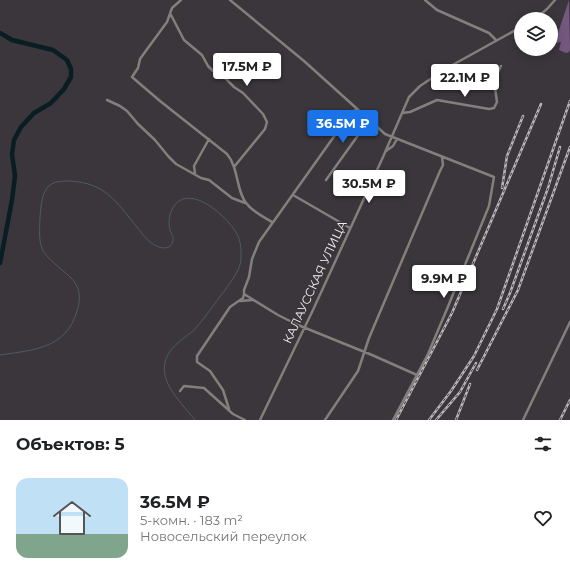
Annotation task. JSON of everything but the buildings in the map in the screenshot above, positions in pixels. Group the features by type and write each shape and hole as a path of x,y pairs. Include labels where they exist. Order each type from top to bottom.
{"street":[{"path":"181,0 172,8 167,22 153,39 140,59 138,68 132,77 225,152 232,161 243,198 246,203 272,222"},
{"path":"230,0 304,62 385,134 494,177 489,206 432,346 393,420"},
{"path":"425,0 437,10 490,33 496,40"},
{"path":"543,12 555,0"},
{"path":"170,14 176,28 184,40 202,55 208,66 213,71 223,76 234,87 243,93 262,114 266,121 267,125 263,132 234,168"},
{"name":"КАЛАУССКАЯ УЛИЦА","path":"260,420 304,328 409,97 420,86 447,68 514,31"},
{"path":"401,113 410,112 439,100 489,109 494,108 497,102 494,80 501,66"},
{"path":"107,100 127,111 138,124 158,142 173,162 202,178 209,180 232,198 246,203"},
{"path":"229,409 223,390 210,371 198,363 196,358 228,309 232,304 243,298 244,290 249,277 250,267 259,242 345,120 356,109"},
{"path":"326,180 359,134 375,125"},
{"path":"195,174 194,166 209,139"},
{"path":"385,151 393,146 397,139"},
{"path":"325,420 358,371 369,338 443,164 441,160 442,157"},
{"path":"232,161 239,161"},
{"path":"293,195 350,228"},
{"path":"244,294 278,315 304,328 417,375"},
{"path":"238,301 253,300"},
{"path":"523,420 570,322"},
{"path":"180,391 184,386 203,388 233,414 245,420"}],"shaded area":[{"path":"569,0 569,52 566,53 559,50 561,42 558,42 558,33"}],"waterway":[{"path":"0,33 12,40 53,50 67,60 71,69 71,77 64,89 51,103 34,113 21,127 14,140 12,154 15,176 0,263"},
{"path":"0,355 36,349 57,340 72,324 78,308 79,297 77,286 71,278 48,258 40,242 40,217 42,202 45,191 49,186 57,182 70,181 93,186 101,190 116,202 147,239 158,247 162,248 169,247 173,241 169,221 175,204 183,199 191,198 199,200 223,216 234,230 240,241 241,262 238,271 225,290 193,331 173,347 166,360 164,369 170,388 195,420"}],"railway":[{"path":"429,420 451,391 474,356 497,309 570,101"},
{"path":"396,420 452,313 541,104"},
{"path":"502,188 507,156 523,116"},
{"path":"503,309 548,188 560,147"},
{"path":"477,370 518,290 570,147"},
{"path":"436,420 460,392 476,363"},
{"path":"456,420 470,384"},
{"path":"560,420 570,400"}]}
